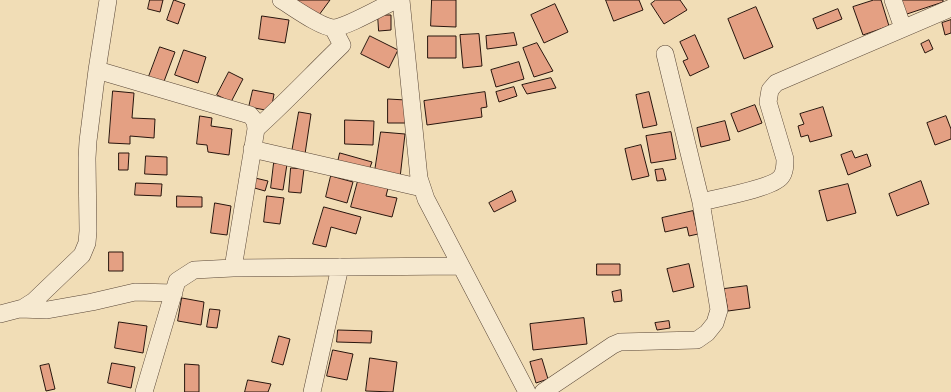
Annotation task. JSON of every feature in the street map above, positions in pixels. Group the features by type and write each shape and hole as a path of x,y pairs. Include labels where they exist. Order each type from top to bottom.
{"street":[{"path":"0,314 23,308 34,301 82,255 88,231 88,140 96,70 108,0"},
{"path":"281,0 321,24 333,28 343,26 396,0"},
{"path":"400,0 419,178 422,188 426,199 527,392"},
{"path":"893,0 903,28"},
{"path":"701,202 736,194 775,182 782,177 785,168 785,159 768,102 770,90 776,83 951,8"},
{"path":"256,129 342,45 333,28"},
{"path":"543,392 616,344 628,341 696,340 707,333 715,323 719,310 712,260 701,202 665,54"},
{"path":"96,70 250,115 255,121 256,129 233,268"},
{"path":"252,149 422,188"},
{"path":"144,392 177,280 194,270 233,268 461,266"},
{"path":"312,392 340,267"},
{"path":"19,309 47,310 135,292 174,293"}],"building":[{"path":"150,0 163,0 160,12 148,9"},
{"path":"174,0 185,4 178,24 167,20"},
{"path":"294,0 330,0 319,15"},
{"path":"432,0 456,0 456,27 431,26"},
{"path":"606,0 639,0 643,10 614,21"},
{"path":"656,0 680,0 687,10 664,24 651,4"},
{"path":"874,0 881,0 889,26 863,35 853,7"},
{"path":"899,0 943,0 943,2 904,15"},
{"path":"555,4 568,32 544,43 531,15"},
{"path":"756,7 773,47 744,59 728,19"},
{"path":"838,9 842,19 817,29 813,19"},
{"path":"378,15 391,15 391,30 379,31"},
{"path":"262,16 289,20 285,43 259,39"},
{"path":"951,20 951,33 945,35 942,23"},
{"path":"514,33 517,45 487,49 486,36"},
{"path":"479,34 482,66 463,68 460,35"},
{"path":"695,35 709,67 690,76 683,61 688,59 680,42"},
{"path":"370,36 398,50 389,68 361,54"},
{"path":"428,36 456,36 456,58 428,58"},
{"path":"929,40 933,49 925,53 921,44"},
{"path":"537,43 553,71 534,77 523,48"},
{"path":"160,47 175,52 163,84 148,79"},
{"path":"184,50 206,57 198,83 175,75"},
{"path":"519,62 524,79 496,87 491,70"},
{"path":"229,72 243,79 231,102 217,95"},
{"path":"551,78 556,88 527,94 522,85"},
{"path":"514,87 517,96 499,102 496,92"},
{"path":"253,90 274,94 271,111 249,107"},
{"path":"113,91 134,93 132,118 155,119 154,138 130,136 130,144 109,143"},
{"path":"485,92 487,107 481,108 482,117 427,125 424,101"},
{"path":"649,92 657,125 643,128 636,95"},
{"path":"388,99 406,100 405,123 388,123"},
{"path":"755,105 762,123 738,132 731,114"},
{"path":"823,107 832,136 810,142 808,135 801,137 798,126 804,124 800,114"},
{"path":"299,112 311,114 305,154 292,152"},
{"path":"200,116 212,118 211,126 232,129 229,155 208,152 207,145 197,144"},
{"path":"946,116 951,129 951,139 935,145 927,123"},
{"path":"345,120 374,121 373,145 345,144"},
{"path":"725,121 730,140 701,147 697,128"},
{"path":"381,132 405,134 400,178 375,171"},
{"path":"671,132 676,159 651,163 646,136"},
{"path":"641,145 649,176 632,180 625,149"},
{"path":"852,151 855,158 867,154 871,166 848,175 841,155"},
{"path":"119,153 129,153 128,170 119,170"},
{"path":"340,153 372,162 369,170 338,162"},
{"path":"146,156 167,157 167,175 145,174"},
{"path":"274,163 287,164 283,190 271,188"},
{"path":"291,168 304,169 301,193 289,192"},
{"path":"663,169 666,180 657,181 655,170"},
{"path":"331,176 353,182 347,203 326,197"},
{"path":"255,178 268,181 265,191 251,187"},
{"path":"358,181 388,188 386,196 397,198 392,217 351,207"},
{"path":"921,181 929,204 897,216 889,194"},
{"path":"136,183 162,184 161,196 135,195"},
{"path":"848,184 856,213 827,221 819,191"},
{"path":"512,191 516,201 494,212 489,203"},
{"path":"177,196 202,197 202,207 177,207"},
{"path":"267,196 284,198 280,224 264,222"},
{"path":"215,203 231,206 227,235 211,233"},
{"path":"324,207 361,217 356,234 331,227 326,247 313,244"},
{"path":"693,211 698,234 689,236 687,227 665,232 662,218"},
{"path":"109,252 123,252 123,271 109,271"},
{"path":"597,264 620,264 620,275 597,275"},
{"path":"689,264 694,287 673,292 667,269"},
{"path":"747,286 750,308 728,311 724,289"},
{"path":"621,290 622,301 614,302 612,292"},
{"path":"182,298 204,302 201,325 178,321"},
{"path":"210,309 220,310 217,328 207,327"},
{"path":"584,318 587,344 533,350 530,324"},
{"path":"669,321 670,328 657,330 655,323"},
{"path":"119,322 147,326 143,353 115,348"},
{"path":"338,330 372,331 371,343 337,342"},
{"path":"279,336 290,339 283,365 272,362"},
{"path":"333,350 353,354 347,380 327,376"},
{"path":"370,358 397,362 393,392 366,391"},
{"path":"542,359 548,379 536,383 530,362"},
{"path":"112,363 135,367 131,388 108,383"},
{"path":"49,364 55,389 46,391 40,366"},
{"path":"185,364 199,365 199,392 185,392"},
{"path":"248,380 271,384 268,392 245,392"}]}
